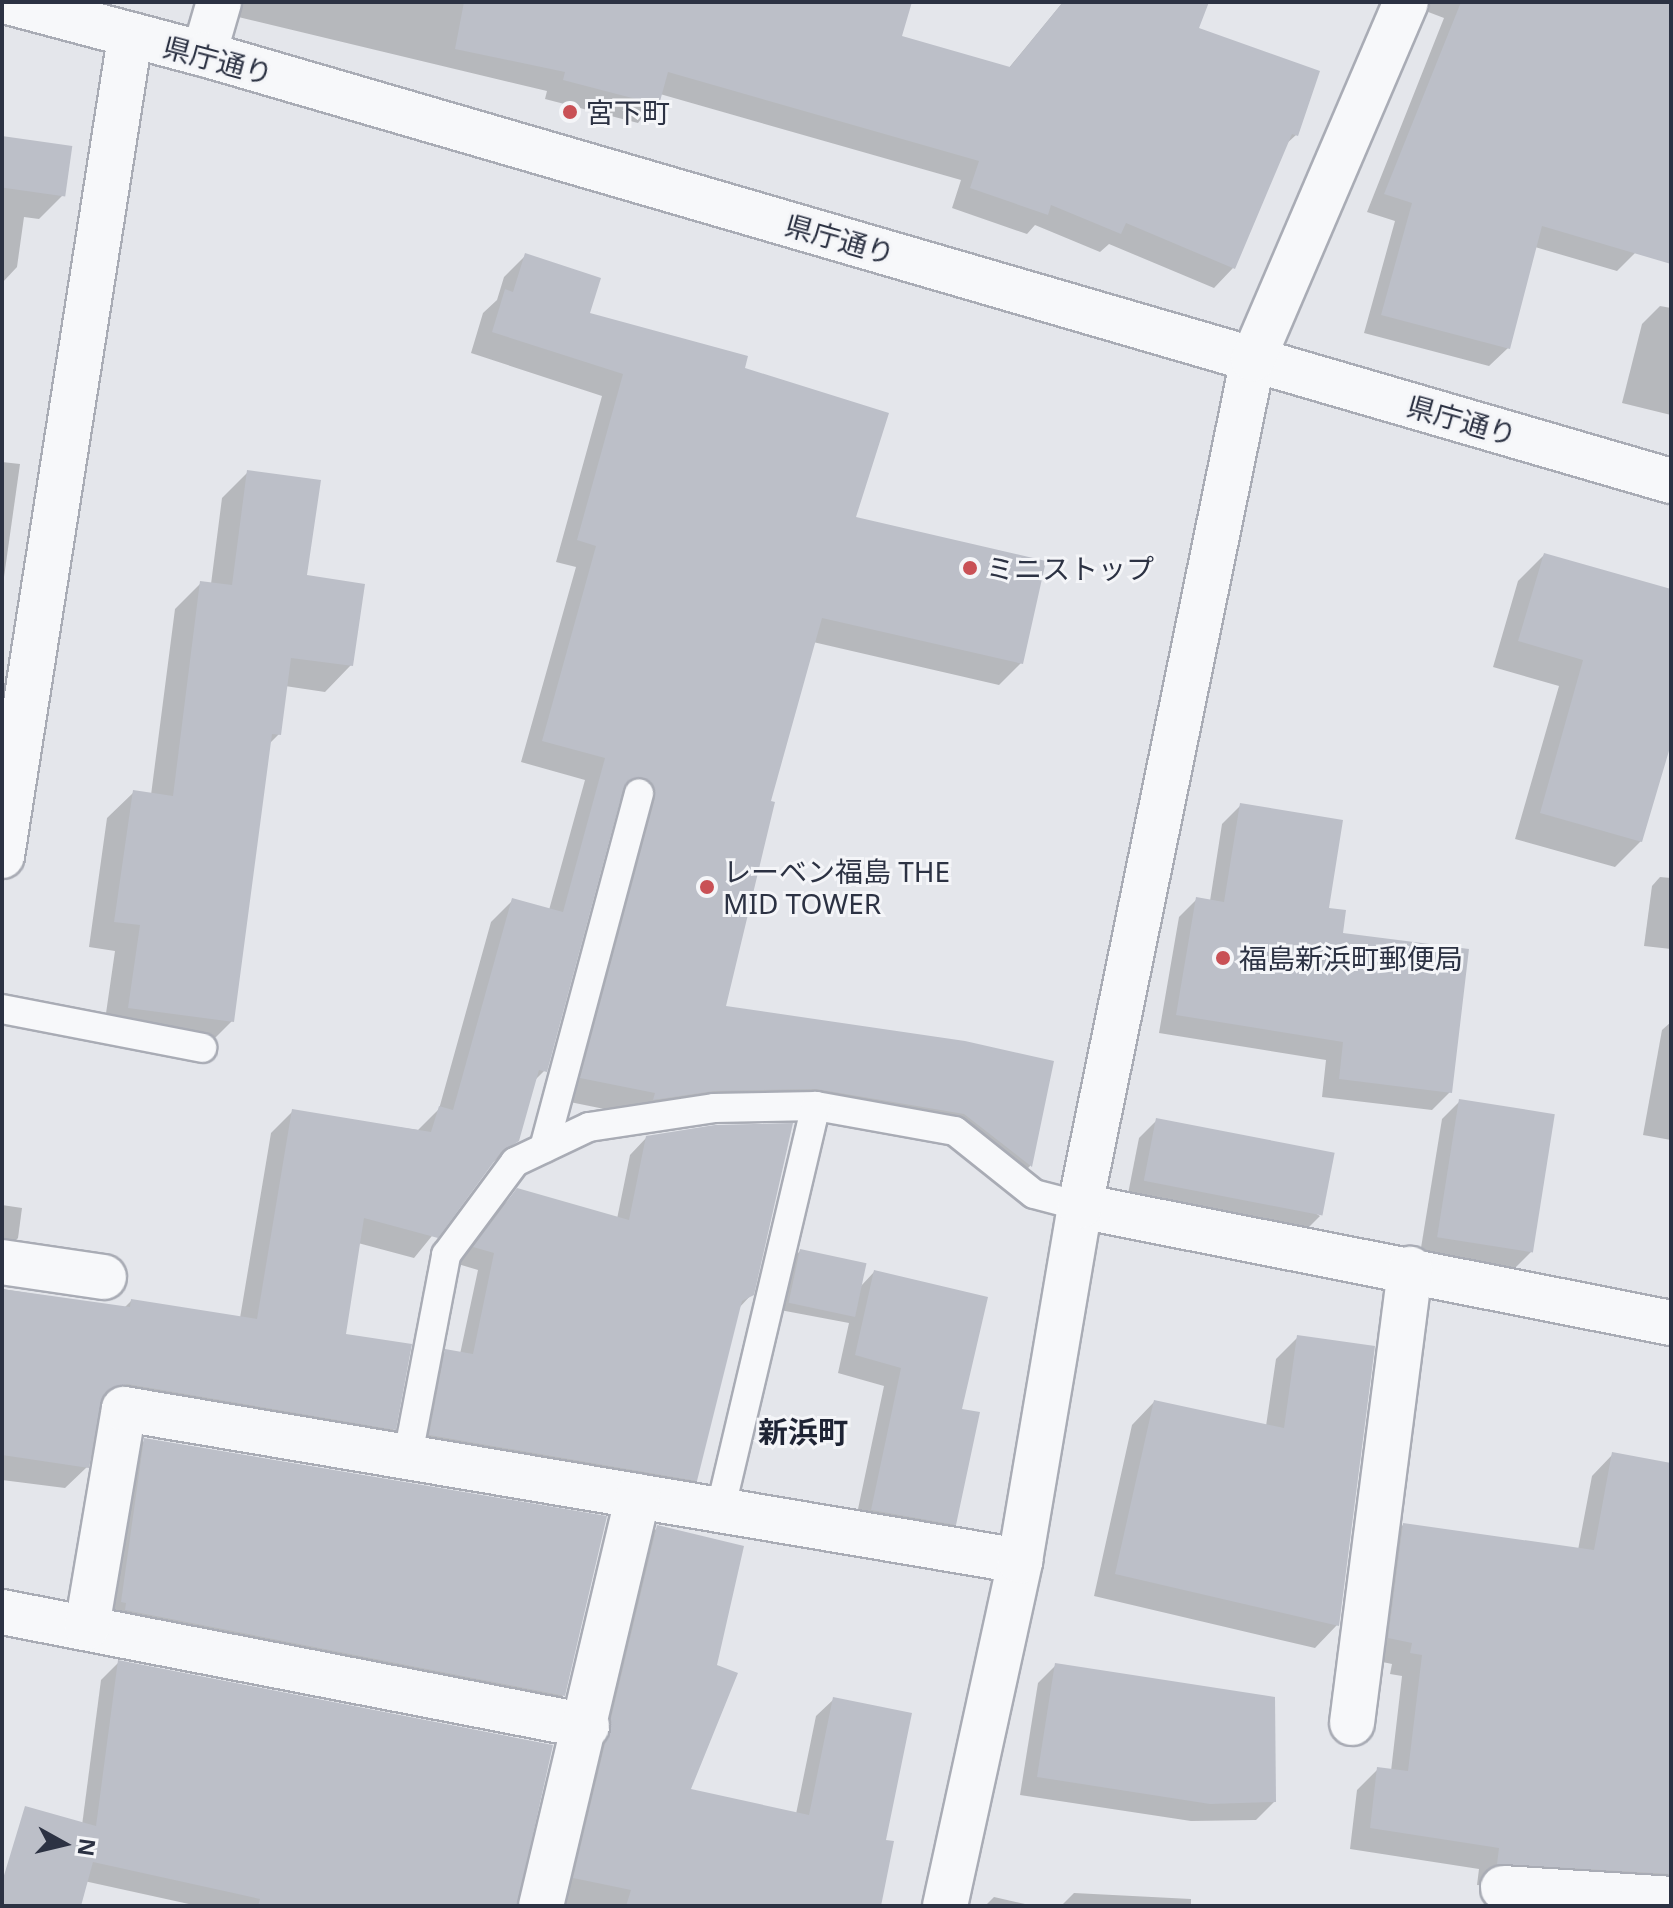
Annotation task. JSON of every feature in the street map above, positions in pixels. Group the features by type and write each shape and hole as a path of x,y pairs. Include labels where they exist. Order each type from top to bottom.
{"street":[{"name":"県庁通り","path":"8,2 130,38 204,54 1671,481"},
{"path":"204,54 219,2"},
{"path":"945,1906 1020,1561 1080,1206 1253,359 1406,2"},
{"path":"2,856 130,38"},
{"path":"1080,1206 1671,1323"},
{"path":"2,1262 104,1277"},
{"path":"1352,1723 1410,1269"},
{"path":"87,1627 124,1409 1020,1561"},
{"path":"541,1906 587,1726 638,1496"},
{"path":"2,1612 587,1726"},
{"path":"1503,1888 1671,1899"}],"lane":[{"path":"544,1148 639,794"},
{"path":"2,1009 202,1048"},
{"path":"720,1511 816,1106"},
{"path":"408,1455 446,1255 515,1162 589,1127 714,1108 816,1106 955,1131 1034,1194 1080,1206"}],"building":[{"path":"464,2 912,2 902,36 1010,67 1063,2 1209,2 1199,28 1320,71 1298,136 1292,134 1235,269 1126,223 1121,234 1051,205 1048,215 970,188 979,161 668,72 659,105 563,80 565,72 455,49"},
{"path":"1461,2 1671,2 1671,264 1542,226 1510,349 1381,315 1412,203 1384,194"},
{"path":"2,136 72,146 65,196 2,188"},
{"path":"525,253 601,278 590,313 748,356 745,368 889,413 856,517 1046,561 1023,664 822,618 771,801 775,802 726,1006 965,1041 1054,1061 1032,1167 964,1114 816,1089 714,1091 653,1100 655,1093 580,1078 655,798 650,782 634,778 623,790 547,1072 539,1070 519,1141 501,1152 438,1238 364,1218 346,1334 412,1344 396,1430 127,1384 104,1394 89,1468 2,1455 2,1289 130,1307 131,1299 257,1319 292,1109 431,1132 439,1106 453,1110 512,898 563,912 605,758 542,741 596,546 577,540 623,374 492,332 505,289 513,292"},
{"path":"247,470 321,480 307,575 365,584 353,666 291,658 281,735 272,734 234,1022 128,1008 140,925 114,922 133,790 173,796 200,581 232,585"},
{"path":"1544,553 1671,589 1671,744 1642,842 1540,813 1583,660 1518,641"},
{"path":"1240,803 1343,820 1329,908 1346,910 1343,933 1469,949 1452,1093 1339,1079 1343,1042 1176,1015 1196,897 1224,902"},
{"path":"1459,1099 1555,1114 1533,1252 1437,1237"},
{"path":"1156,1118 1335,1153 1322,1216 1144,1181"},
{"path":"793,1123 754,1295 742,1301 697,1481 429,1435 445,1349 473,1354 494,1253 473,1247 517,1188 629,1220 646,1136 715,1125"},
{"path":"800,1249 867,1263 855,1317 789,1303"},
{"path":"874,1270 988,1297 962,1409 980,1412 956,1525 871,1510 901,1368 855,1355"},
{"path":"1297,1335 1375,1346 1339,1626 1115,1574 1154,1400 1284,1428"},
{"path":"144,1438 607,1516 565,1696 125,1610 126,1603 121,1602"},
{"path":"1612,1452 1671,1463 1671,1874 1497,1864 1499,1848 1370,1828 1377,1767 1408,1771 1422,1655 1410,1653 1412,1643 1388,1638 1403,1523 1594,1550"},
{"path":"657,1525 744,1546 717,1665 738,1673 691,1789 809,1815 833,1697 912,1713 886,1840 894,1841 881,1906 626,1906 631,1890 573,1878"},
{"path":"118,1660 553,1745 517,1906 258,1906 260,1899 93,1862 81,1906 2,1906 2,1882 25,1806 96,1826"},
{"path":"1055,1663 1275,1697 1276,1802 1210,1804 1037,1777"}],"place":[{"name":"宮下町","path":"570,112"},
{"name":"ミニストップ","path":"970,568"},
{"name":"レーベン福島 THE MID TOWER","path":"707,887"},
{"name":"福島新浜町郵便局","path":"1223,958"}],"district":[{"name":"新浜町","path":"803,1432"}]}
